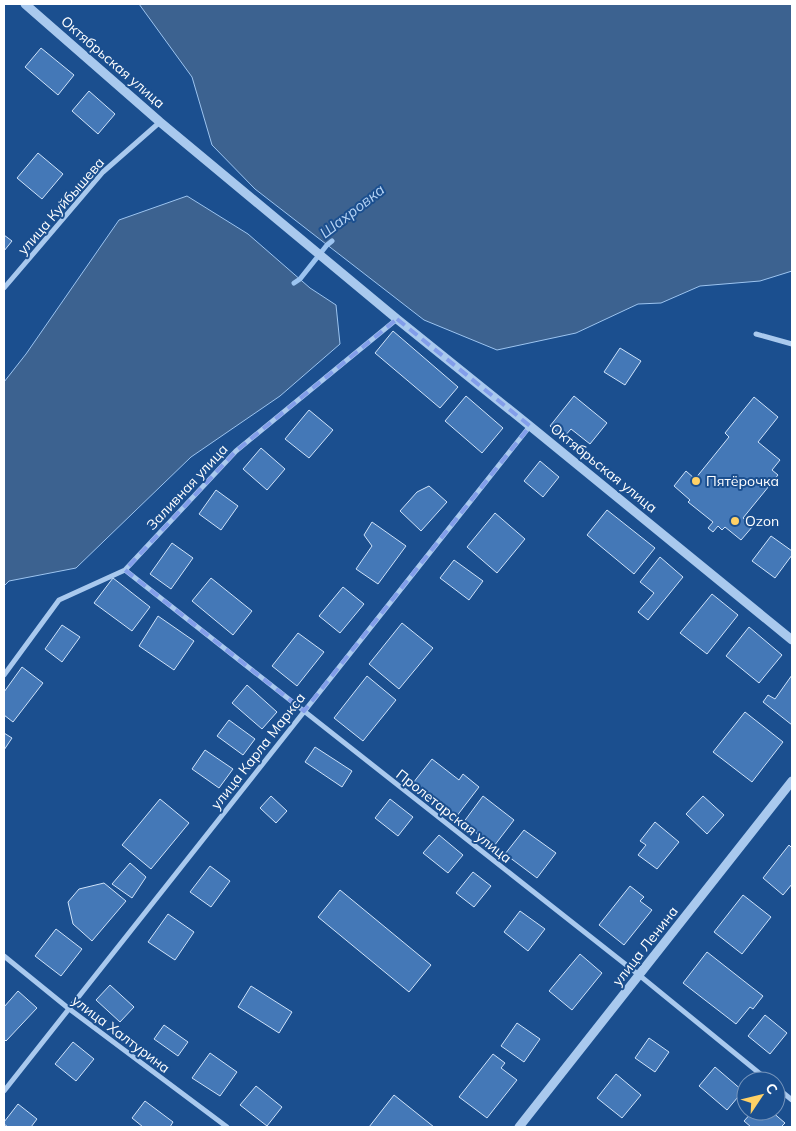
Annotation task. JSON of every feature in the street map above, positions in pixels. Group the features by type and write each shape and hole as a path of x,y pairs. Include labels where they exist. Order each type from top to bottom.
{"street":[{"name":"Октябрьская улица","path":"26,4 160,122 303,241 792,640"},
{"name":"улица Куйбышева","path":"4,288 103,172 160,122"},
{"name":"Заливная улица","path":"4,675 59,600 125,570 236,451 397,319"},
{"path":"756,334 792,344"},
{"name":"улица Карла Маркса","path":"4,1090 530,426"},
{"name":"Пролетарская улица","path":"125,570 639,975 757,1071"},
{"name":"улица Ленина","path":"518,1127 792,781"},
{"name":"улица Халтурина","path":"4,956 68,1008 227,1127"}],"highlighted area":[{"path":"397,319 530,426 304,711 125,570 236,451"}],"water":[{"path":"139,4 792,4 792,271 760,281 700,286 661,303 638,304 576,333 497,350 424,320 255,189 212,145 192,77"},
{"path":"187,196 248,234 310,288 336,305 340,344 280,396 191,457 76,568 9,581 4,586 4,382 26,354 119,220"}],"building":[{"path":"41,48 74,75 58,95 25,67"},
{"path":"89,91 115,114 98,134 72,111"},
{"path":"38,153 63,174 42,199 17,178"},
{"path":"4,235 12,241 4,251"},
{"path":"393,331 458,387 440,408 375,353"},
{"path":"620,348 641,361 625,385 604,372"},
{"path":"466,396 503,428 482,453 445,421"},
{"path":"574,396 607,423 590,444 571,429 564,437 550,426"},
{"path":"754,397 778,417 758,442 780,460 772,470 778,475 743,518 753,526 741,540 725,527 722,530 718,526 713,532 708,528 713,522 688,502 690,500 674,486 686,471 695,479 729,437 725,433"},
{"path":"309,410 333,430 309,458 285,439"},
{"path":"261,448 285,469 267,490 243,469"},
{"path":"540,461 559,477 543,497 524,481"},
{"path":"429,486 447,502 421,531 400,511 417,492"},
{"path":"216,490 238,506 221,530 199,514"},
{"path":"607,510 655,548 634,574 587,535"},
{"path":"495,513 525,539 497,573 467,547"},
{"path":"372,522 406,546 378,584 356,569 372,546 364,535"},
{"path":"771,536 792,551 792,555 775,578 752,561"},
{"path":"172,543 193,558 171,589 150,574"},
{"path":"660,557 683,577 648,620 638,612 654,593 640,582"},
{"path":"454,560 483,581 469,600 440,578"},
{"path":"113,578 150,607 132,631 94,603"},
{"path":"211,578 252,611 233,635 192,601"},
{"path":"343,587 364,604 340,633 319,616"},
{"path":"712,594 738,615 707,654 680,633"},
{"path":"158,616 194,641 174,670 139,646"},
{"path":"402,623 433,648 399,689 369,664"},
{"path":"62,625 80,637 62,662 45,649"},
{"path":"749,627 782,655 759,683 726,656"},
{"path":"298,633 324,652 297,686 272,666"},
{"path":"22,667 43,683 13,722 4,715 4,692"},
{"path":"792,675 792,725 763,702 768,695 775,699"},
{"path":"367,676 396,700 363,741 334,718"},
{"path":"247,685 277,712 262,729 232,703"},
{"path":"745,712 783,742 752,782 713,752"},
{"path":"229,720 255,739 243,755 217,736"},
{"path":"4,733 12,738 4,750"},
{"path":"315,747 352,771 342,787 305,762"},
{"path":"205,750 233,769 219,788 192,769"},
{"path":"432,759 459,780 463,774 479,787 456,817 413,783"},
{"path":"271,796 287,811 276,823 260,808"},
{"path":"483,796 514,820 494,846 463,823"},
{"path":"703,796 724,815 707,834 686,814"},
{"path":"160,799 189,823 151,869 122,845"},
{"path":"390,799 413,817 398,836 375,818"},
{"path":"655,822 679,842 657,869 638,855 646,845 640,841"},
{"path":"524,830 556,853 537,878 505,854"},
{"path":"439,835 463,855 448,873 423,853"},
{"path":"789,845 792,848 792,884 783,895 763,878"},
{"path":"130,863 146,877 132,898 112,884"},
{"path":"210,866 230,881 211,907 190,892"},
{"path":"473,872 491,886 474,907 456,893"},
{"path":"104,883 126,901 92,941 73,924 68,902 79,889"},
{"path":"630,886 644,897 640,901 652,910 624,945 599,925"},
{"path":"340,890 431,965 409,992 318,917"},
{"path":"743,895 771,917 742,954 714,932"},
{"path":"520,911 545,929 528,951 504,932"},
{"path":"168,914 194,932 175,960 148,942"},
{"path":"56,929 82,949 61,976 35,956"},
{"path":"707,952 763,996 753,1009 750,1007 736,1024 683,983"},
{"path":"580,954 602,973 572,1010 549,991"},
{"path":"110,985 134,1007 120,1022 96,1000"},
{"path":"251,986 292,1012 279,1033 238,1007"},
{"path":"18,991 37,1008 6,1041 4,1039 4,1007"},
{"path":"765,1015 787,1033 770,1054 748,1036"},
{"path":"517,1023 540,1039 524,1062 501,1046"},
{"path":"164,1025 188,1042 178,1056 154,1039"},
{"path":"649,1038 669,1052 655,1072 635,1058"},
{"path":"73,1042 94,1059 76,1081 55,1064"},
{"path":"210,1053 237,1072 220,1096 192,1078"},
{"path":"493,1054 505,1063 501,1068 517,1080 487,1118 459,1097"},
{"path":"715,1067 736,1085 736,1099 727,1110 699,1086"},
{"path":"616,1074 641,1095 622,1118 597,1098"},
{"path":"256,1086 282,1107 267,1126 240,1105"},
{"path":"394,1095 434,1127 369,1127"},
{"path":"145,1101 173,1122 170,1127 143,1127 132,1118"},
{"path":"18,1104 37,1119 31,1127 8,1127 4,1124"},
{"path":"744,1121 783,1121 785,1123 781,1127 751,1127"}],"waterway":[{"name":"Шахровка","path":"294,283 300,279 332,241"}],"place":[{"name":"Пятёрочка","path":"696,481"},
{"name":"Ozon","path":"735,521"}]}
